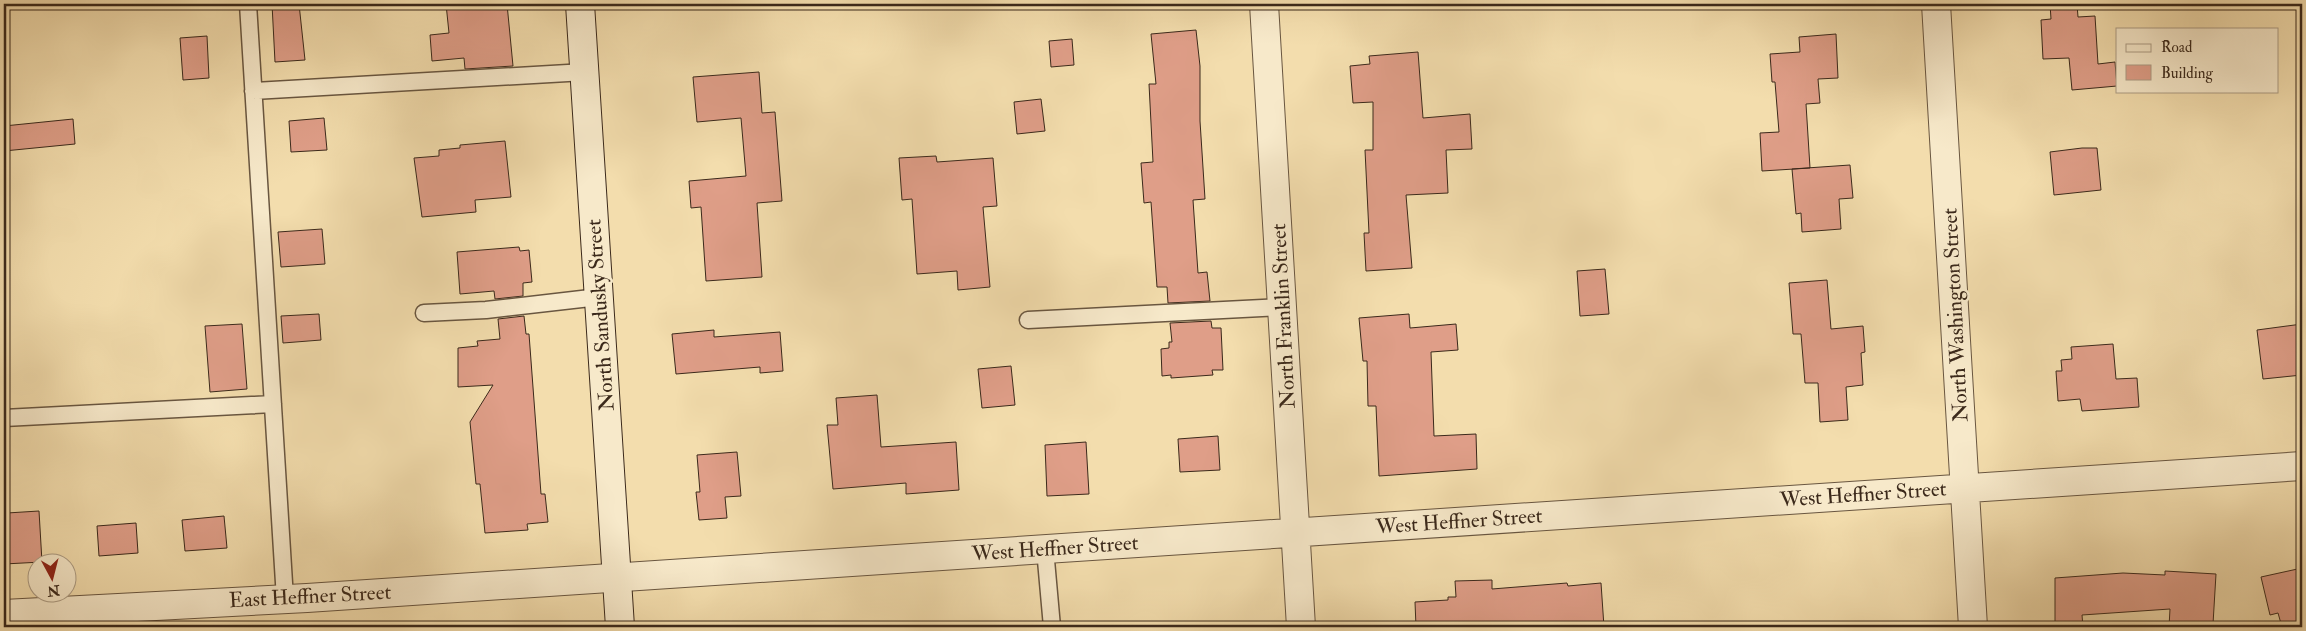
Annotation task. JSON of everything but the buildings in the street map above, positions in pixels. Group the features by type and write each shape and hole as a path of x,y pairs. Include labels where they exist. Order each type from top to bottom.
{"street":[{"name":"North Sandusky Street","path":"580,4 620,627"},
{"name":"North Franklin Street","path":"1264,4 1301,627"},
{"name":"North Washington Street","path":"1936,4 1973,627"},
{"name":"West Heffner Street","path":"616,576 2302,466"},
{"name":"East Heffner Street","path":"4,614 285,599 616,576"}],"lane":[{"path":"248,4 285,599"},
{"path":"254,91 585,72"},
{"path":"424,313 486,310 599,297"},
{"path":"1028,320 1282,307"},
{"path":"4,418 273,404"},
{"path":"1045,549 1052,627"}]}
